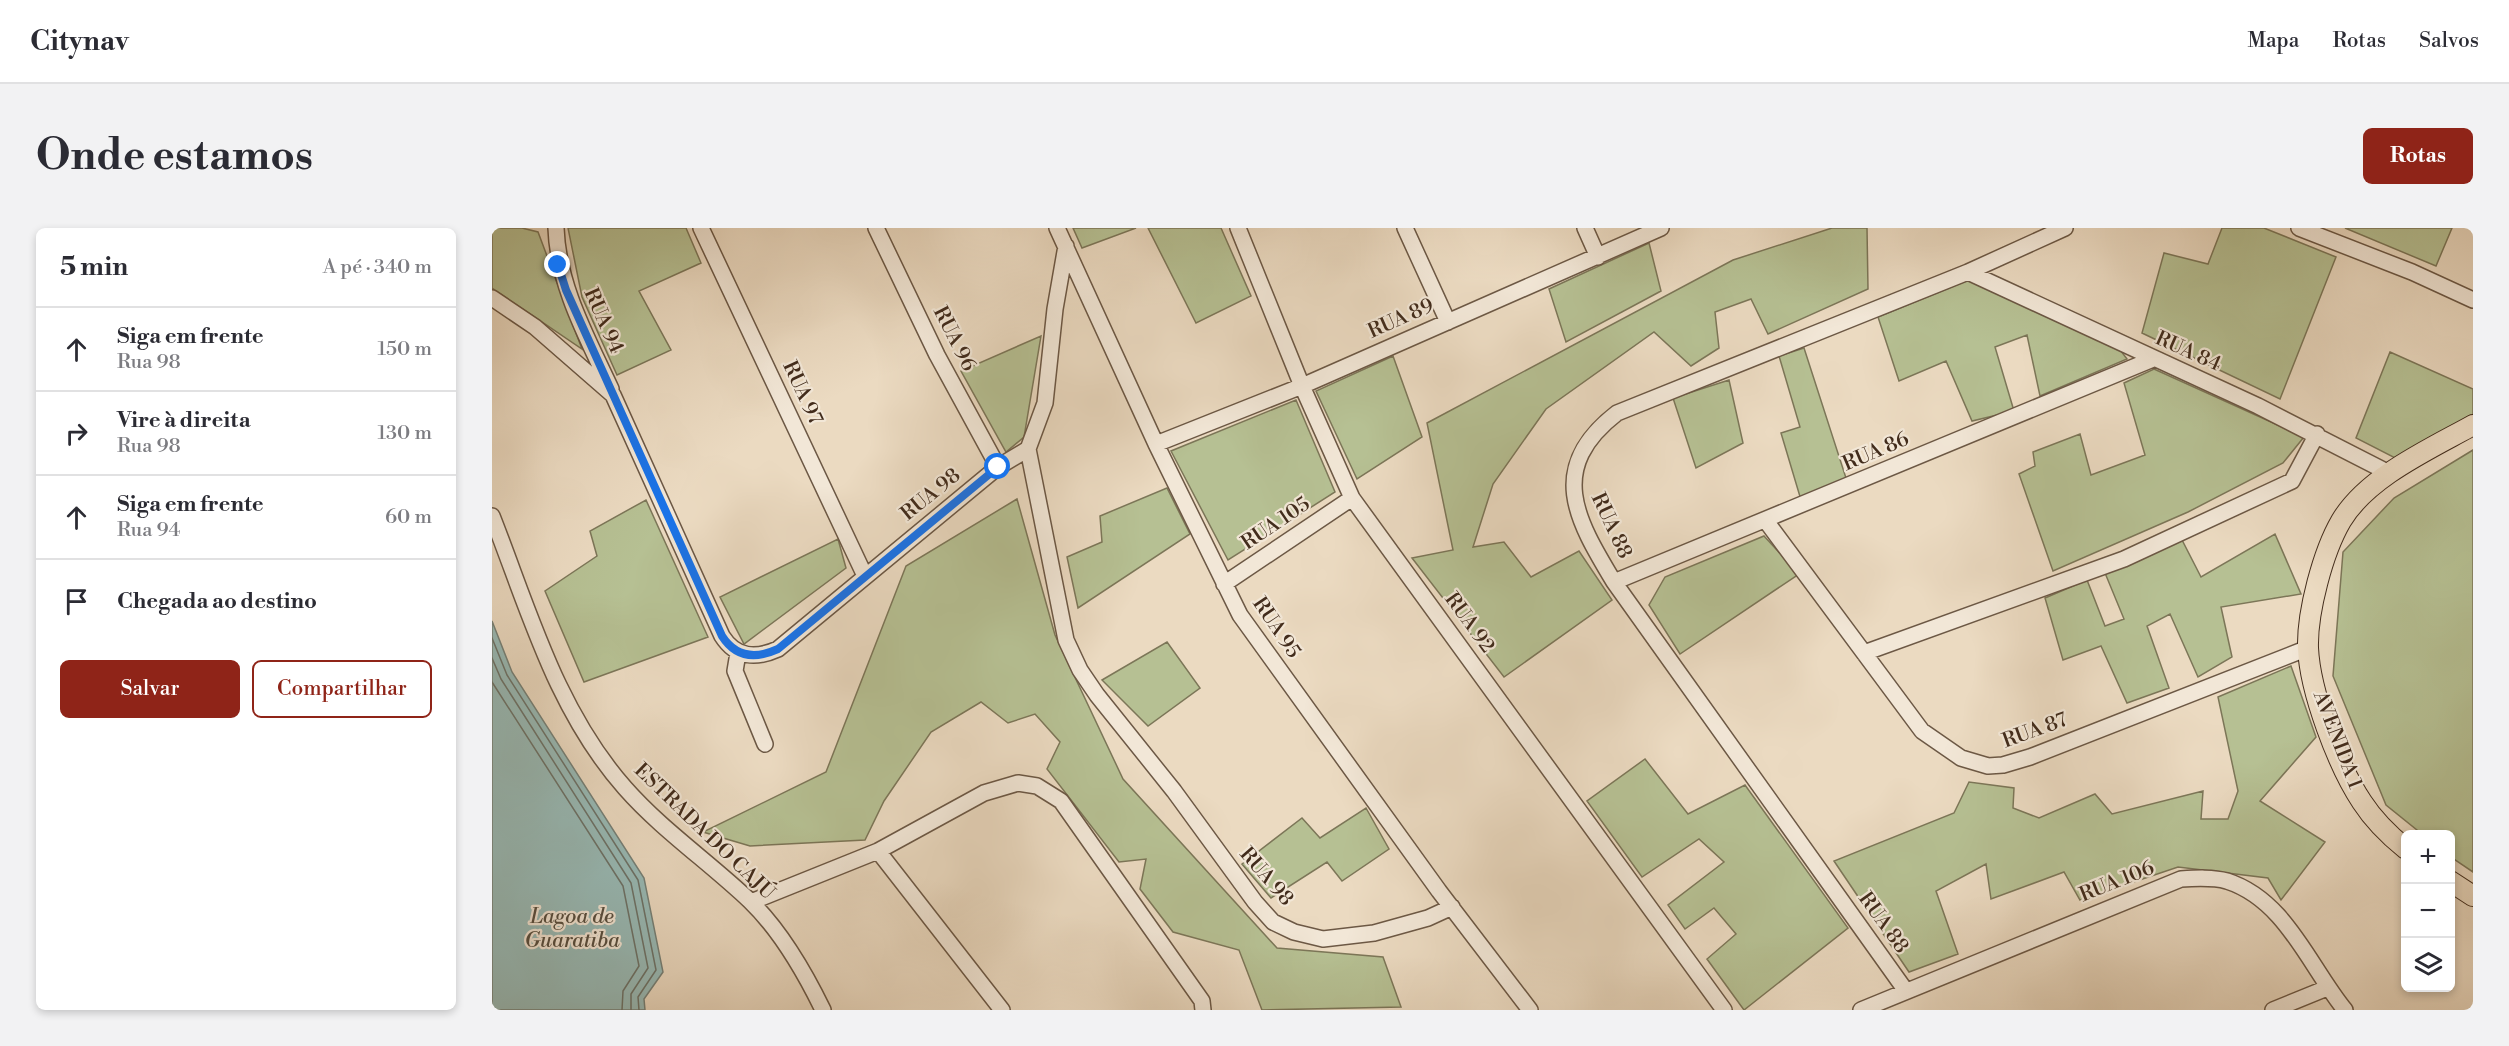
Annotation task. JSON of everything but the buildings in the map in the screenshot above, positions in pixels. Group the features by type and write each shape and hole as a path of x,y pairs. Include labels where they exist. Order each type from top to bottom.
{"main road":[{"name":"AVENIDA 1","path":"2401,844 2363,803 2344,769 2317,697 2308,648 2312,614 2327,552 2342,519 2389,473 2473,425"},
{"path":"2455,884 2473,896"}],"street":[{"name":"RUA 94","path":"556,228 558,265 566,290 613,395"},
{"name":"RUA 97","path":"701,228 865,576"},
{"name":"RUA 96","path":"876,228 938,355 998,467"},
{"name":"RUA 95","path":"1057,228 1156,444 1224,584 1253,635 1530,1010"},
{"name":"RUA 92","path":"1238,228 1302,386 1352,498 1724,1010"},
{"path":"1405,228 1448,322"},
{"path":"1585,228 1598,257"},
{"name":"RUA 89","path":"1156,444 1302,386 1661,228"},
{"name":"RUA 88","path":"1906,991 1614,582 1579,518 1573,493 1574,470 1584,448 1598,428 1617,413 1968,272 2065,228"},
{"path":"2299,228 2412,272 2473,300"},
{"path":"1028,449 1045,403 1055,309 1066,246"},
{"name":"RUA 84","path":"1968,272 2153,360 2317,434 2389,473"},
{"path":"492,298 536,327 613,395 722,636 729,647 738,653 735,671 765,744"},
{"name":"RUA 86","path":"1614,582 2153,360"},
{"path":"1864,653 2124,559 2292,480 2317,434"},
{"name":"RUA 98","path":"738,653 763,656 778,649 998,467 1028,449 1066,640 1080,670 1096,695 1174,791 1255,902 1273,922 1294,932 1323,939 1357,936 1428,918 1452,907"},
{"name":"RUA 105","path":"1224,584 1352,498"},
{"name":"ESTRADA DO CAJÚ","path":"492,516 536,639 562,694 589,738 624,788 680,842 751,902 793,956 823,1010"},
{"name":"RUA 87","path":"1766,521 1922,731 1961,758 1988,766 2003,765 2030,757 2308,648"},
{"path":"751,902 878,851 984,793 1018,783 1037,786 1061,801 1202,1001 1203,1010"},
{"path":"878,851 1002,1010"},
{"name":"RUA 106","path":"1861,1010 2181,879 2204,878 2227,881 2255,894 2277,914 2300,943 2327,988 2345,1010"},
{"path":"2274,1010 2327,988"}],"green space":[{"path":"492,228 522,228 538,232 582,349 492,288"},
{"path":"568,228 686,228 701,263 639,291 671,350 617,375 582,297"},
{"path":"1073,228 1136,228 1082,248"},
{"path":"1148,228 1221,228 1251,296 1196,323"},
{"path":"1832,228 1867,228 1868,289 1768,334 1751,299 1715,312 1719,348 1691,366 1654,332 1546,409 1493,484 1473,547 1504,542 1531,577 1579,551 1612,600 1504,677 1412,558 1453,550 1427,423 1733,260"},
{"path":"2222,228 2264,228 2336,257 2280,399 2142,333 2164,253 2208,264"},
{"path":"2345,228 2452,228 2436,266"},
{"path":"1649,243 1661,291 1566,342 1549,289"},
{"path":"1971,279 2121,351 2127,359 2040,396 2027,335 1995,347 2014,411 1972,421 1946,361 1899,381 1878,317"},
{"path":"1041,336 1024,437 1006,452 961,371"},
{"path":"1804,348 1846,478 1801,500 1781,433 1800,427 1779,356"},
{"path":"2390,352 2473,389 2473,417 2399,460 2356,438"},
{"path":"1393,356 1422,437 1357,479 1316,391"},
{"path":"2154,369 2304,437 2283,463 2188,512 2053,571 2019,474 2035,466 2033,452 2080,434 2091,475 2145,455 2124,383"},
{"path":"1729,380 1743,443 1696,468 1673,398"},
{"path":"1296,400 1335,492 1228,560 1171,451"},
{"path":"2473,450 2473,872 2455,860 2455,830 2417,830 2386,805 2333,676 2343,552 2394,498"},
{"path":"1167,488 1190,534 1078,608 1067,557 1102,542 1100,516"},
{"path":"1017,499 1055,635 1123,779 1277,948 1383,957 1401,1007 1262,1010 1239,950 1173,932 1140,889 1146,859 1119,862 1047,769 1060,742 1035,714 1008,723 981,702 931,732 884,801 865,840 750,846 703,832 826,772 906,566"},
{"path":"646,500 708,637 584,682 545,591 597,556 590,531"},
{"path":"2275,534 2301,594 2221,607 2232,657 2198,677 2170,614 2147,626 2169,688 2127,703 2101,646 2063,660 2045,598 2087,580 2105,626 2124,619 2105,573 2182,540 2201,577"},
{"path":"1764,536 1799,574 1680,654 1649,605 1665,577"},
{"path":"838,539 846,568 744,644 720,597"},
{"path":"1167,642 1200,688 1148,726 1102,680"},
{"path":"2291,666 2316,737 2260,801 2325,842 2281,900 2268,878 2178,867 2080,900 2064,872 1991,899 1986,864 1936,891 1958,954 1909,972 1834,861 1954,813 1969,782 2014,788 2013,808 2039,818 2095,794 2112,814 2203,791 2201,819 2228,819 2238,791 2218,697"},
{"path":"1645,759 1688,814 1745,785 1848,928 1744,1010 1707,959 1736,934 1714,908 1685,929 1668,905 1724,862 1699,839 1642,877 1587,801"},
{"path":"1366,808 1389,849 1342,881 1327,862 1271,898 1242,864 1302,818 1320,838"}],"water":[{"name":"Lagoa de Guaratiba","path":"492,621 512,672 644,878 663,972 644,999 645,1010 492,1010"}],"route":[{"path":"558,265 566,290 682,551 722,636 729,647 738,653 763,656 778,649 998,467"}]}
